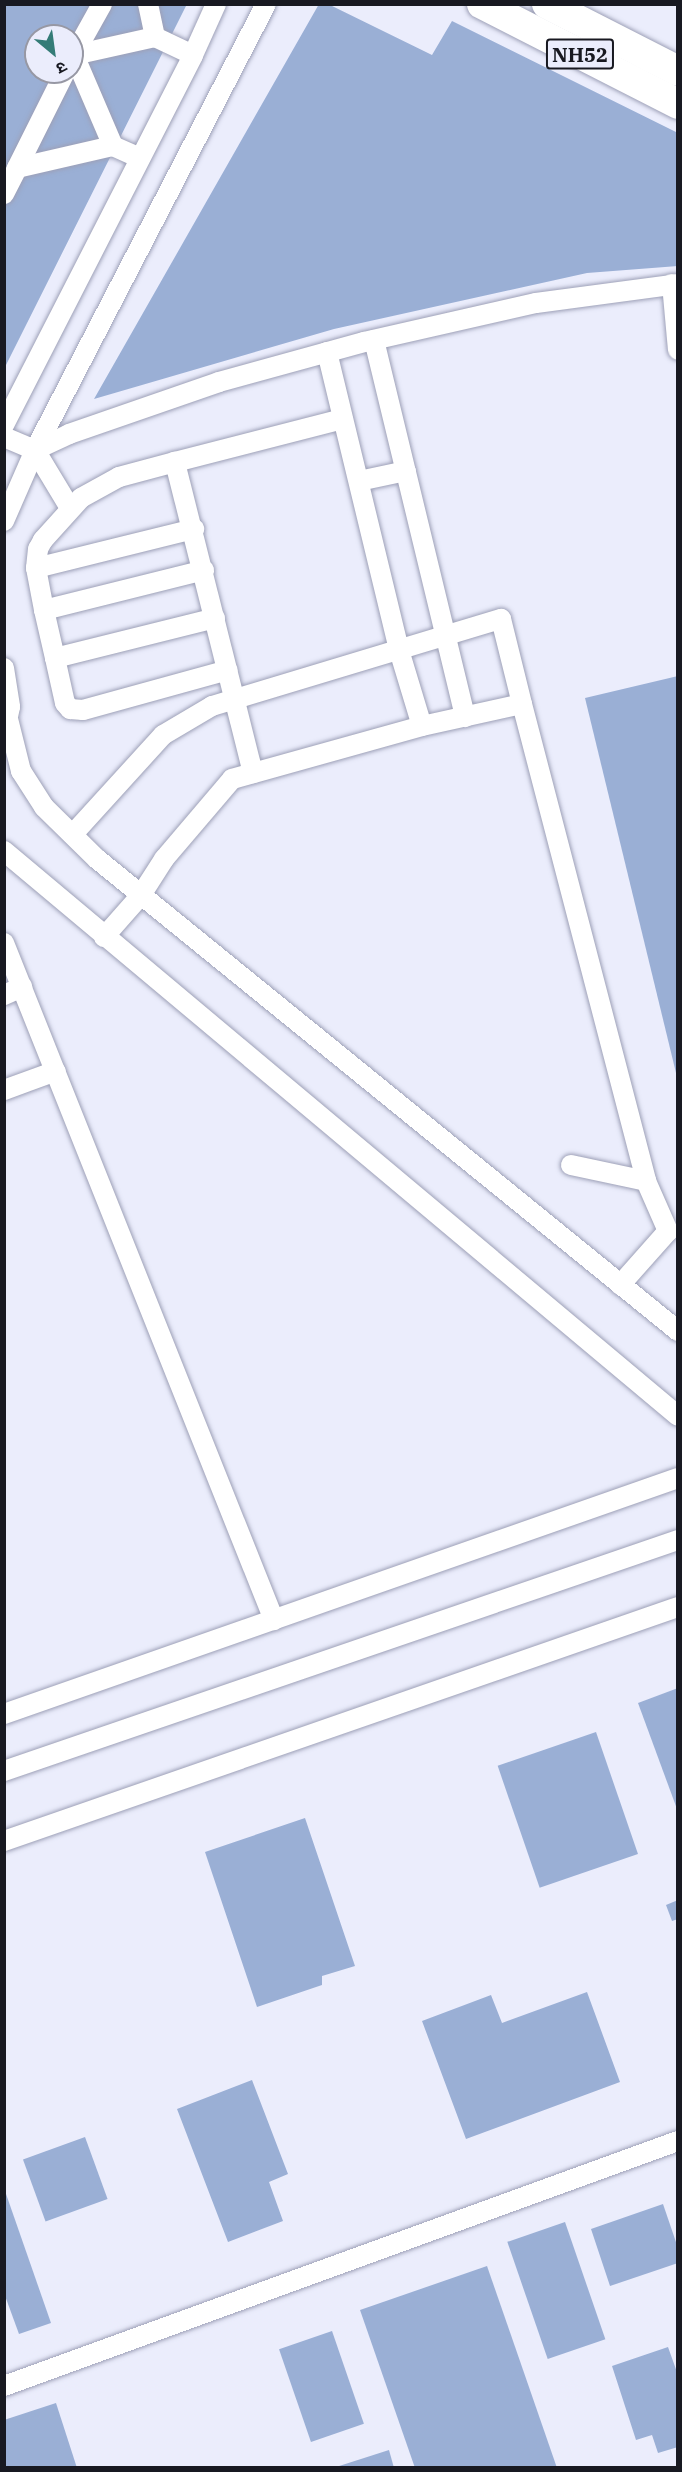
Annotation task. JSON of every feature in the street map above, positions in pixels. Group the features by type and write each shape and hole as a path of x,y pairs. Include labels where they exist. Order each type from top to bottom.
{"highway":[{"name":"NH52","path":"482,4 678,104"},
{"name":"NH52","path":"548,4 678,71"}],"street":[{"path":"84,37 102,4"},
{"path":"148,4 155,37"},
{"path":"7,415 193,55 216,4"},
{"path":"4,521 35,450 266,4"},
{"path":"84,58 155,37 193,55"},
{"path":"4,194 59,84"},
{"path":"81,84 113,146"},
{"path":"17,168 113,146 140,158"},
{"path":"35,450 69,434 219,382 374,340 536,303 675,284 678,350"},
{"path":"374,340 465,717"},
{"path":"327,352 399,650 422,726"},
{"path":"228,670 83,710 70,709 65,703 44,610 36,568 38,549 70,508 94,488 109,481 343,418"},
{"path":"4,437 35,450 70,508"},
{"path":"175,462 194,529 253,773"},
{"path":"358,481 406,471"},
{"path":"36,568 194,529"},
{"path":"44,610 204,570"},
{"path":"55,658 215,618"},
{"path":"73,834 163,735 212,706 501,619 646,1181 673,1235 620,1285"},
{"path":"4,668 10,708 6,726 21,771 44,807 97,858 141,895 620,1285 674,1321"},
{"path":"104,937 141,895 164,859 232,779 422,726 522,704"},
{"path":"4,851 678,1416"},
{"path":"4,943 13,991 56,1071 274,1620"},
{"path":"4,1090 56,1071"},
{"path":"571,1166 646,1181"},
{"path":"4,1714 678,1478"},
{"path":"4,1771 678,1540"},
{"path":"4,1841 678,1607"},
{"path":"4,2386 678,2141"}],"building":[{"path":"4,4 187,4 4,369"},
{"path":"319,4 328,4 432,55 452,21 678,133 678,266 587,273 334,329 94,399"},
{"path":"678,676 678,1077 677,1077 585,698"},
{"path":"678,1688 678,1809 677,1809 638,1703"},
{"path":"596,1732 638,1854 540,1888 498,1766"},
{"path":"305,1818 355,1966 322,1976 322,1985 257,2007 205,1852"},
{"path":"678,1900 678,1919 672,1921 666,1905"},
{"path":"587,1992 620,2082 466,2139 422,2021 491,1995 502,2023"},
{"path":"252,2080 288,2174 269,2182 283,2221 228,2242 177,2109"},
{"path":"85,2137 108,2199 46,2222 23,2160"},
{"path":"5,2191 51,2323 19,2334 4,2293"},
{"path":"663,2204 678,2248 678,2263 610,2286 591,2229"},
{"path":"565,2222 605,2339 548,2359 507,2242"},
{"path":"487,2266 557,2468 415,2468 360,2310"},
{"path":"332,2331 364,2424 311,2442 279,2349"},
{"path":"668,2347 678,2375 678,2447 658,2453 652,2435 636,2440 612,2366"},
{"path":"56,2403 77,2468 4,2468 4,2420"},
{"path":"389,2450 394,2468 336,2468 336,2467"}]}
